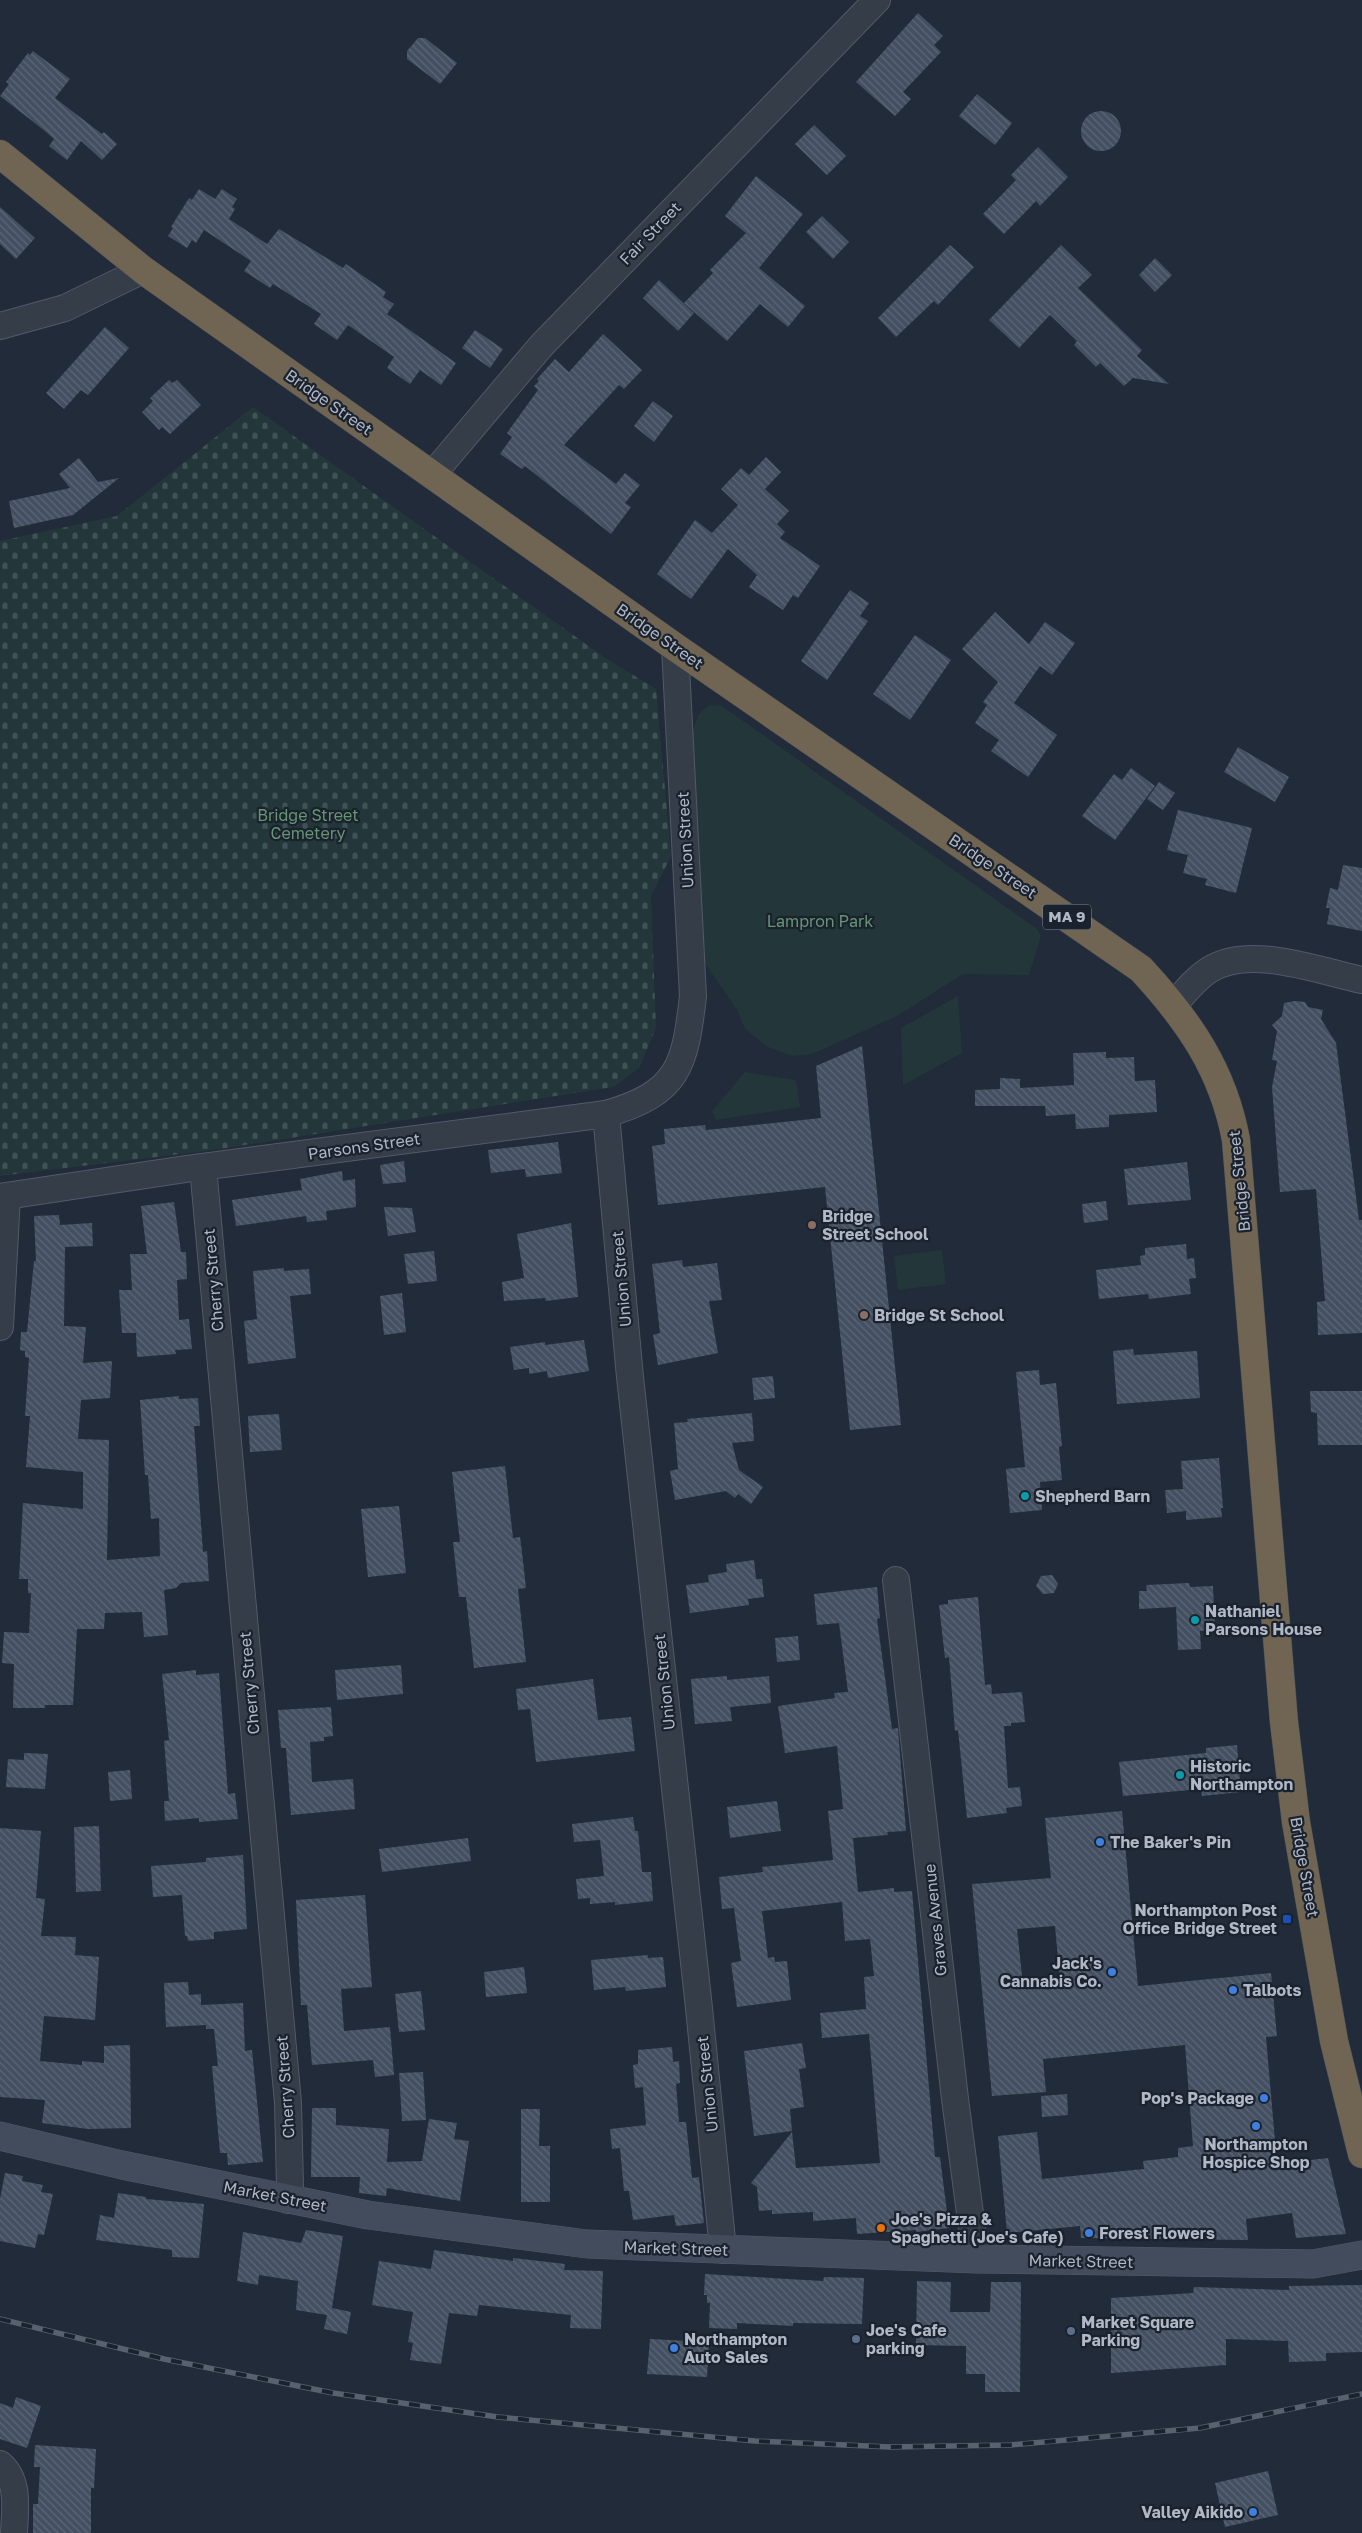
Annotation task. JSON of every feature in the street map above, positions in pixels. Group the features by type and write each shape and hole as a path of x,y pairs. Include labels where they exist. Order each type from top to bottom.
{"highway":[{"name":"Bridge Street","path":"0,154 143,270 675,647 1141,969 1174,1005 1198,1038 1214,1069 1227,1103 1236,1140 1284,1722 1296,1822 1334,2041 1362,2154"}],"street":[{"name":"Fair Street","path":"432,475 541,346 877,0"},
{"path":"0,326 65,308 143,270"},
{"name":"Union Street","path":"675,647 693,996 688,1034"},
{"path":"1174,1005 1196,980 1210,970 1247,959 1267,960 1362,980"},
{"name":"Parsons Street","path":"3,1196 203,1167 606,1114 634,1106 657,1094 679,1064 688,1034"},
{"name":"Union Street","path":"606,1114 630,1377 699,2008 722,2250"},
{"name":"Cherry Street","path":"203,1167 288,2103 290,2186 288,2200"},
{"path":"0,1327 3,1196"},
{"name":"Graves Avenue","path":"896,1580 955,2099 976,2259"},
{"name":"Market Street","path":"0,2136 122,2165 288,2200 414,2222 588,2244 976,2259 1313,2264 1362,2255"},
{"path":"0,2464 9,2474 15,2489 14,2533"}],"green space":[{"name":"Bridge Street Cemetery","path":"253,407 604,657 656,689 671,856 651,896 656,1028 639,1068 613,1087 214,1150 0,1176 0,541 117,516"},
{"name":"Lampron Park","path":"709,705 722,706 1037,929 1041,936 1029,975 963,974 897,1016 812,1054 792,1056 768,1047 745,1029 737,1010 696,950 696,905 700,862 692,733 698,715"},
{"path":"958,996 962,1053 903,1085 901,1028"},
{"path":"745,1072 796,1080 800,1107 716,1120 712,1111"},
{"path":"942,1250 946,1284 898,1290 894,1256"}],"building":[{"path":"918,13 943,36 934,45 941,52 903,92 911,99 895,116 856,82"},
{"path":"418,38 425,38 457,63 440,84 407,59 407,51"},
{"path":"33,51 70,79 55,98 102,134 104,132 117,144 102,160 81,141 67,160 49,146 54,139 0,96 9,84 6,82 28,53 30,55"},
{"path":"977,94 1012,123 995,145 959,116"},
{"path":"1101,111 1115,117 1121,131 1115,145 1101,151 1087,145 1081,131 1087,117"},
{"path":"814,125 846,156 827,175 795,144"},
{"path":"1038,147 1068,177 1040,206 1036,201 1004,234 983,214 1016,180 1011,175"},
{"path":"756,176 803,214 759,268 805,306 788,327 760,304 727,341 684,303 713,273 710,270 746,233 725,216"},
{"path":"199,189 215,199 222,189 237,199 232,207 235,209 229,219 267,244 279,229 343,268 346,264 386,292 383,297 394,304 387,314 456,363 441,385 420,370 410,384 387,368 394,357 348,325 337,340 314,324 321,314 273,284 270,288 244,271 251,261 204,230 196,243 192,240 187,248 168,236 173,228 171,227 189,198 192,200"},
{"path":"0,207 35,238 16,259 0,244"},
{"path":"822,216 849,242 833,259 806,232"},
{"path":"950,245 974,267 938,305 934,301 896,337 878,318"},
{"path":"1061,245 1092,275 1078,288 1142,350 1137,356 1169,384 1133,378 1124,386 1100,363 1096,367 1074,345 1077,341 1050,315 1019,348 989,320"},
{"path":"1155,258 1172,275 1155,292 1139,275"},
{"path":"659,280 694,313 678,331 643,298"},
{"path":"105,327 129,348 88,395 81,390 64,409 46,393"},
{"path":"475,330 503,349 490,368 462,348"},
{"path":"603,334 642,370 624,389 619,385 564,445 616,484 625,473 640,485 625,503 631,507 611,534 525,466 522,469 500,454 512,437 507,433 538,390 534,386 539,381 537,379 555,359 569,372"},
{"path":"169,380 172,383 177,380 201,405 170,434 162,427 159,430 142,412 153,401 150,398"},
{"path":"653,401 673,416 654,442 634,426"},
{"path":"766,457 781,472 765,489 789,511 777,524 785,532 780,538 820,566 798,598 793,595 783,610 749,587 757,575 728,549 691,599 657,574 695,520 712,533 738,505 721,489 741,468 749,475"},
{"path":"79,458 98,482 119,478 73,515 14,528 9,501 70,488 59,474"},
{"path":"850,590 869,603 860,616 868,621 827,680 801,661"},
{"path":"995,612 1029,644 1045,622 1075,643 1052,675 1040,666 1014,703 1057,735 1028,777 991,751 999,740 975,723 987,705 983,702 998,682 962,649"},
{"path":"915,635 951,660 910,720 873,694"},
{"path":"1238,747 1289,777 1275,802 1224,772"},
{"path":"1131,768 1155,786 1115,840 1082,816 1114,774 1122,780"},
{"path":"1159,782 1175,793 1163,810 1147,799"},
{"path":"1178,810 1252,828 1236,893 1205,885 1207,879 1183,873 1188,855 1167,850"},
{"path":"1343,865 1362,868 1362,931 1327,924 1330,908 1326,908 1330,888 1338,890"},
{"path":"1305,1002 1308,1007 1323,1010 1321,1019 1336,1043 1359,1220 1362,1220 1362,1333 1318,1335 1317,1302 1325,1301 1316,1189 1280,1192 1272,1087 1277,1061 1272,1060 1277,1031 1272,1025 1282,1016 1284,1003"},
{"name":"Bridge St School","path":"862,1046 901,1425 850,1430 825,1187 658,1205 652,1146 665,1144 664,1129 705,1125 706,1130 821,1118 816,1066"},
{"path":"1106,1052 1106,1058 1134,1057 1135,1081 1155,1080 1157,1112 1109,1115 1109,1127 1076,1129 1075,1114 1046,1116 1045,1106 975,1106 975,1090 1000,1089 1000,1078 1020,1079 1020,1088 1074,1085 1073,1053"},
{"path":"558,1142 562,1173 526,1177 525,1169 491,1173 488,1150"},
{"path":"404,1161 406,1182 383,1184 380,1165"},
{"path":"1187,1162 1191,1200 1128,1205 1124,1169"},
{"path":"342,1171 343,1181 355,1179 356,1207 326,1211 327,1220 307,1222 306,1216 236,1226 232,1200 302,1190 300,1179"},
{"path":"1106,1201 1108,1220 1084,1223 1082,1204"},
{"path":"174,1202 181,1252 186,1252 187,1279 177,1280 179,1320 189,1319 192,1349 175,1350 176,1354 137,1357 136,1333 122,1333 119,1290 132,1290 130,1254 147,1254 141,1206"},
{"path":"384,1207 412,1208 416,1232 388,1236"},
{"path":"59,1215 60,1225 92,1223 93,1246 65,1247 64,1326 86,1327 83,1363 112,1361 110,1398 81,1400 78,1439 109,1440 107,1560 160,1556 159,1518 151,1519 148,1475 145,1475 140,1400 179,1396 179,1399 198,1398 200,1426 194,1426 203,1552 207,1551 209,1581 181,1583 176,1588 164,1590 168,1635 144,1637 142,1612 105,1613 104,1629 77,1629 73,1705 45,1705 45,1708 13,1708 14,1664 2,1663 4,1632 29,1633 31,1593 28,1593 28,1579 19,1579 23,1503 83,1509 83,1472 26,1467 30,1416 25,1416 29,1358 25,1357 25,1351 20,1350 21,1332 27,1332 34,1261 36,1261 34,1216"},
{"path":"571,1223 578,1297 546,1301 545,1298 504,1301 502,1282 524,1278 517,1234"},
{"path":"1186,1244 1187,1259 1194,1258 1196,1278 1189,1279 1191,1294 1149,1299 1148,1294 1099,1299 1096,1270 1141,1265 1140,1256 1145,1255 1145,1248"},
{"path":"434,1251 437,1281 408,1284 404,1254"},
{"path":"682,1260 683,1267 717,1263 722,1300 709,1301 718,1353 658,1365 653,1335 660,1333 652,1264"},
{"path":"284,1268 284,1271 309,1269 311,1294 290,1296 296,1358 248,1364 244,1321 257,1319 253,1271"},
{"path":"402,1293 406,1332 384,1335 380,1296"},
{"path":"584,1340 589,1371 548,1378 547,1371 529,1374 529,1368 514,1370 510,1347 545,1342 545,1345"},
{"path":"1133,1349 1134,1355 1197,1351 1200,1398 1117,1404 1113,1351"},
{"path":"1039,1370 1040,1385 1056,1383 1062,1446 1059,1447 1062,1480 1040,1482 1042,1510 1010,1513 1006,1469 1025,1467 1016,1372"},
{"path":"773,1376 775,1398 754,1400 752,1378"},
{"path":"1310,1391 1362,1391 1362,1445 1318,1445 1317,1413 1311,1412"},
{"path":"752,1413 754,1441 732,1443 739,1470 763,1487 751,1504 738,1494 735,1498 726,1491 675,1500 670,1471 678,1469 674,1423 688,1422 687,1419"},
{"path":"279,1414 282,1450 250,1452 248,1416"},
{"path":"1219,1458 1222,1517 1186,1520 1186,1511 1167,1513 1165,1490 1183,1489 1181,1461"},
{"path":"505,1466 513,1538 520,1537 526,1588 518,1589 526,1662 474,1668 466,1597 459,1597 453,1542 460,1542 452,1472"},
{"path":"399,1506 406,1573 368,1577 361,1509"},
{"path":"754,1560 756,1579 762,1579 764,1597 748,1599 749,1605 690,1613 686,1585 709,1582 708,1575 727,1572 726,1564"},
{"path":"1052,1575 1058,1584 1054,1593 1043,1594 1036,1586 1041,1576"},
{"name":"Nathaniel Parsons House","path":"1189,1583 1190,1587 1213,1586 1215,1630 1200,1631 1201,1649 1178,1650 1176,1607 1139,1609 1139,1591 1147,1591 1146,1585"},
{"path":"877,1587 880,1618 877,1619 892,1729 898,1728 906,1831 887,1832 888,1835 853,1838 858,1892 894,1888 894,1892 912,1891 935,2157 940,2157 949,2228 916,2232 916,2230 857,2234 856,2218 813,2221 813,2212 772,2214 772,2210 759,2211 757,2187 751,2183 792,2132 796,2168 880,2163 869,2034 822,2038 820,2013 866,2009 864,1977 874,1976 870,1939 845,1941 842,1902 762,1911 768,1958 774,1957 775,1962 787,1961 791,2000 737,2007 731,1963 741,1961 734,1908 722,1909 719,1877 763,1872 762,1867 833,1860 828,1811 843,1809 837,1746 785,1753 778,1706 835,1698 834,1693 848,1692 839,1623 817,1625 814,1594"},
{"path":"978,1597 985,1685 991,1684 992,1694 1022,1692 1025,1722 1011,1723 1011,1726 1004,1726 1008,1788 1020,1787 1022,1806 1006,1808 1007,1813 967,1818 958,1730 955,1731 949,1657 945,1658 939,1605 948,1604 948,1600"},
{"path":"798,1636 800,1660 777,1662 775,1638"},
{"path":"401,1665 403,1694 337,1700 335,1670"},
{"path":"196,1670 196,1675 219,1673 228,1794 235,1793 238,1819 199,1822 199,1818 165,1821 164,1801 169,1801 164,1741 169,1740 162,1674"},
{"path":"727,1676 727,1680 769,1676 771,1703 730,1707 732,1721 695,1724 691,1679"},
{"path":"593,1679 598,1720 631,1717 635,1751 536,1762 530,1709 518,1710 516,1689"},
{"path":"331,1707 333,1736 324,1737 324,1741 310,1742 312,1782 353,1779 355,1809 291,1815 286,1748 281,1748 278,1710"},
{"name":"Historic Northampton","path":"1237,1745 1241,1792 1202,1796 1201,1789 1123,1796 1119,1762 1206,1753 1206,1748"},
{"path":"24,1753 48,1754 45,1789 6,1787 8,1759 24,1760"},
{"path":"130,1770 132,1799 110,1801 108,1772"},
{"path":"777,1801 781,1831 730,1838 727,1807"},
{"path":"1122,1811 1138,1986 1271,1973 1277,2036 1266,2037 1277,2164 1328,2158 1346,2234 1296,2238 1292,2213 1246,2219 1248,2240 1081,2238 1080,2226 1007,2233 998,2136 1037,2132 1042,2179 1144,2169 1143,2161 1178,2157 1178,2148 1193,2146 1185,2045 1043,2059 1046,2092 992,2096 972,1884 1051,1878 1045,1818","holes":["1055,1926 1060,1981 1023,1985 1017,1929"]},
{"path":"633,1817 635,1831 638,1831 642,1872 651,1872 653,1901 615,1905 615,1902 590,1904 590,1898 578,1899 576,1879 604,1876 600,1840 574,1842 572,1824"},
{"path":"99,1826 101,1891 76,1892 74,1827"},
{"path":"0,1828 41,1831 36,1898 45,1899 41,1936 76,1937 75,1955 99,1957 95,2020 44,2016 40,2061 82,2065 82,2061 104,2063 104,2046 130,2045 131,2128 88,2129 42,2123 45,2100 0,2097"},
{"path":"468,1838 471,1861 382,1872 379,1849"},
{"path":"243,1855 247,1929 214,1932 214,1939 188,1941 187,1936 185,1936 182,1895 153,1897 151,1866 206,1862 206,1858"},
{"path":"365,1895 372,1987 341,1989 344,2031 390,2027 394,2075 375,2077 373,2060 312,2065 307,2005 301,2005 296,1900"},
{"path":"648,1955 648,1958 663,1957 666,1987 626,1991 625,1987 594,1990 591,1960"},
{"path":"524,1967 527,1993 486,1997 484,1972"},
{"path":"188,1982 189,1995 201,1994 201,2005 243,2003 245,2051 252,2050 263,2162 228,2165 227,2153 220,2153 212,2066 218,2066 214,2029 206,2029 206,2025 166,2027 164,1983"},
{"path":"421,1991 425,2030 399,2032 395,1994"},
{"path":"802,2043 806,2068 799,2069 804,2107 790,2109 792,2131 754,2136 744,2051"},
{"path":"672,2047 673,2062 679,2061 680,2083 676,2084 679,2122 686,2122 692,2178 699,2177 704,2223 676,2226 674,2215 633,2220 629,2191 624,2191 620,2148 612,2149 610,2129 646,2125 643,2087 635,2088 633,2065 638,2064 638,2050"},
{"path":"423,2072 426,2120 402,2121 399,2073"},
{"path":"1067,2094 1068,2115 1042,2117 1041,2096"},
{"path":"312,2108 336,2108 336,2125 389,2129 387,2162 422,2161 429,2119 457,2123 454,2139 469,2141 460,2201 387,2188 386,2196 359,2193 360,2177 311,2177"},
{"path":"521,2109 540,2109 539,2146 550,2146 550,2202 521,2202"},
{"path":"5,2173 23,2176 22,2181 43,2185 41,2192 53,2194 44,2235 38,2234 35,2248 0,2241 0,2199"},
{"path":"118,2193 146,2197 146,2199 204,2204 199,2258 172,2257 172,2250 96,2240 100,2215 114,2218"},
{"path":"306,2230 343,2236 332,2308 351,2312 347,2334 324,2329 327,2315 296,2310 298,2281 259,2275 258,2285 237,2281 243,2232 301,2243"},
{"path":"434,2250 513,2261 513,2258 565,2264 564,2270 603,2271 601,2329 570,2328 571,2315 479,2305 477,2316 449,2313 441,2364 410,2360 413,2343 408,2342 413,2312 372,2305 379,2261 431,2269"},
{"path":"705,2274 823,2281 824,2277 864,2278 862,2324 793,2323 793,2326 737,2323 737,2329 709,2328 710,2303 707,2303 707,2295 704,2295"},
{"path":"917,2281 951,2282 950,2312 990,2312 991,2282 1021,2282 1020,2392 985,2392 985,2374 966,2374 966,2346 916,2345"},
{"path":"1362,2285 1362,2352 1326,2353 1326,2361 1289,2362 1288,2341 1226,2339 1226,2365 1111,2373 1111,2298 1193,2293 1194,2287 1289,2290 1289,2286"},
{"path":"650,2339 709,2342 707,2377 647,2374"},
{"path":"16,2397 41,2406 27,2448 0,2439 0,2403 13,2408"},
{"path":"35,2445 96,2449 94,2488 91,2488 91,2533 33,2533 33,2504 38,2504 40,2467 34,2467"},
{"path":"1268,2471 1278,2515 1225,2527 1215,2483"}],"railway":[{"path":"0,2319 164,2359 333,2393 498,2417 755,2441 890,2447 1010,2445 1200,2428 1362,2394"}],"place":[{"name":"Bridge Street School","path":"812,1225"},
{"name":"Bridge St School","path":"864,1315"},
{"name":"Shepherd Barn","path":"1025,1496"},
{"name":"Nathaniel Parsons House","path":"1195,1620"},
{"name":"Historic Northampton","path":"1180,1775"},
{"name":"The Baker's Pin","path":"1100,1842"},
{"name":"Northampton Post Office Bridge Street","path":"1287,1919"},
{"name":"Jack's Cannabis Co.","path":"1112,1972"},
{"name":"Talbots","path":"1233,1990"},
{"name":"Pop's Package","path":"1264,2098"},
{"name":"Northampton Hospice Shop","path":"1256,2126"},
{"name":"Joe's Pizza & Spaghetti (Joe's Cafe)","path":"881,2228"},
{"name":"Forest Flowers","path":"1089,2233"},
{"name":"Market Square Parking","path":"1071,2331"},
{"name":"Joe's Cafe parking","path":"856,2339"},
{"name":"Northampton Auto Sales","path":"674,2348"},
{"name":"Valley Aikido","path":"1253,2512"}]}
